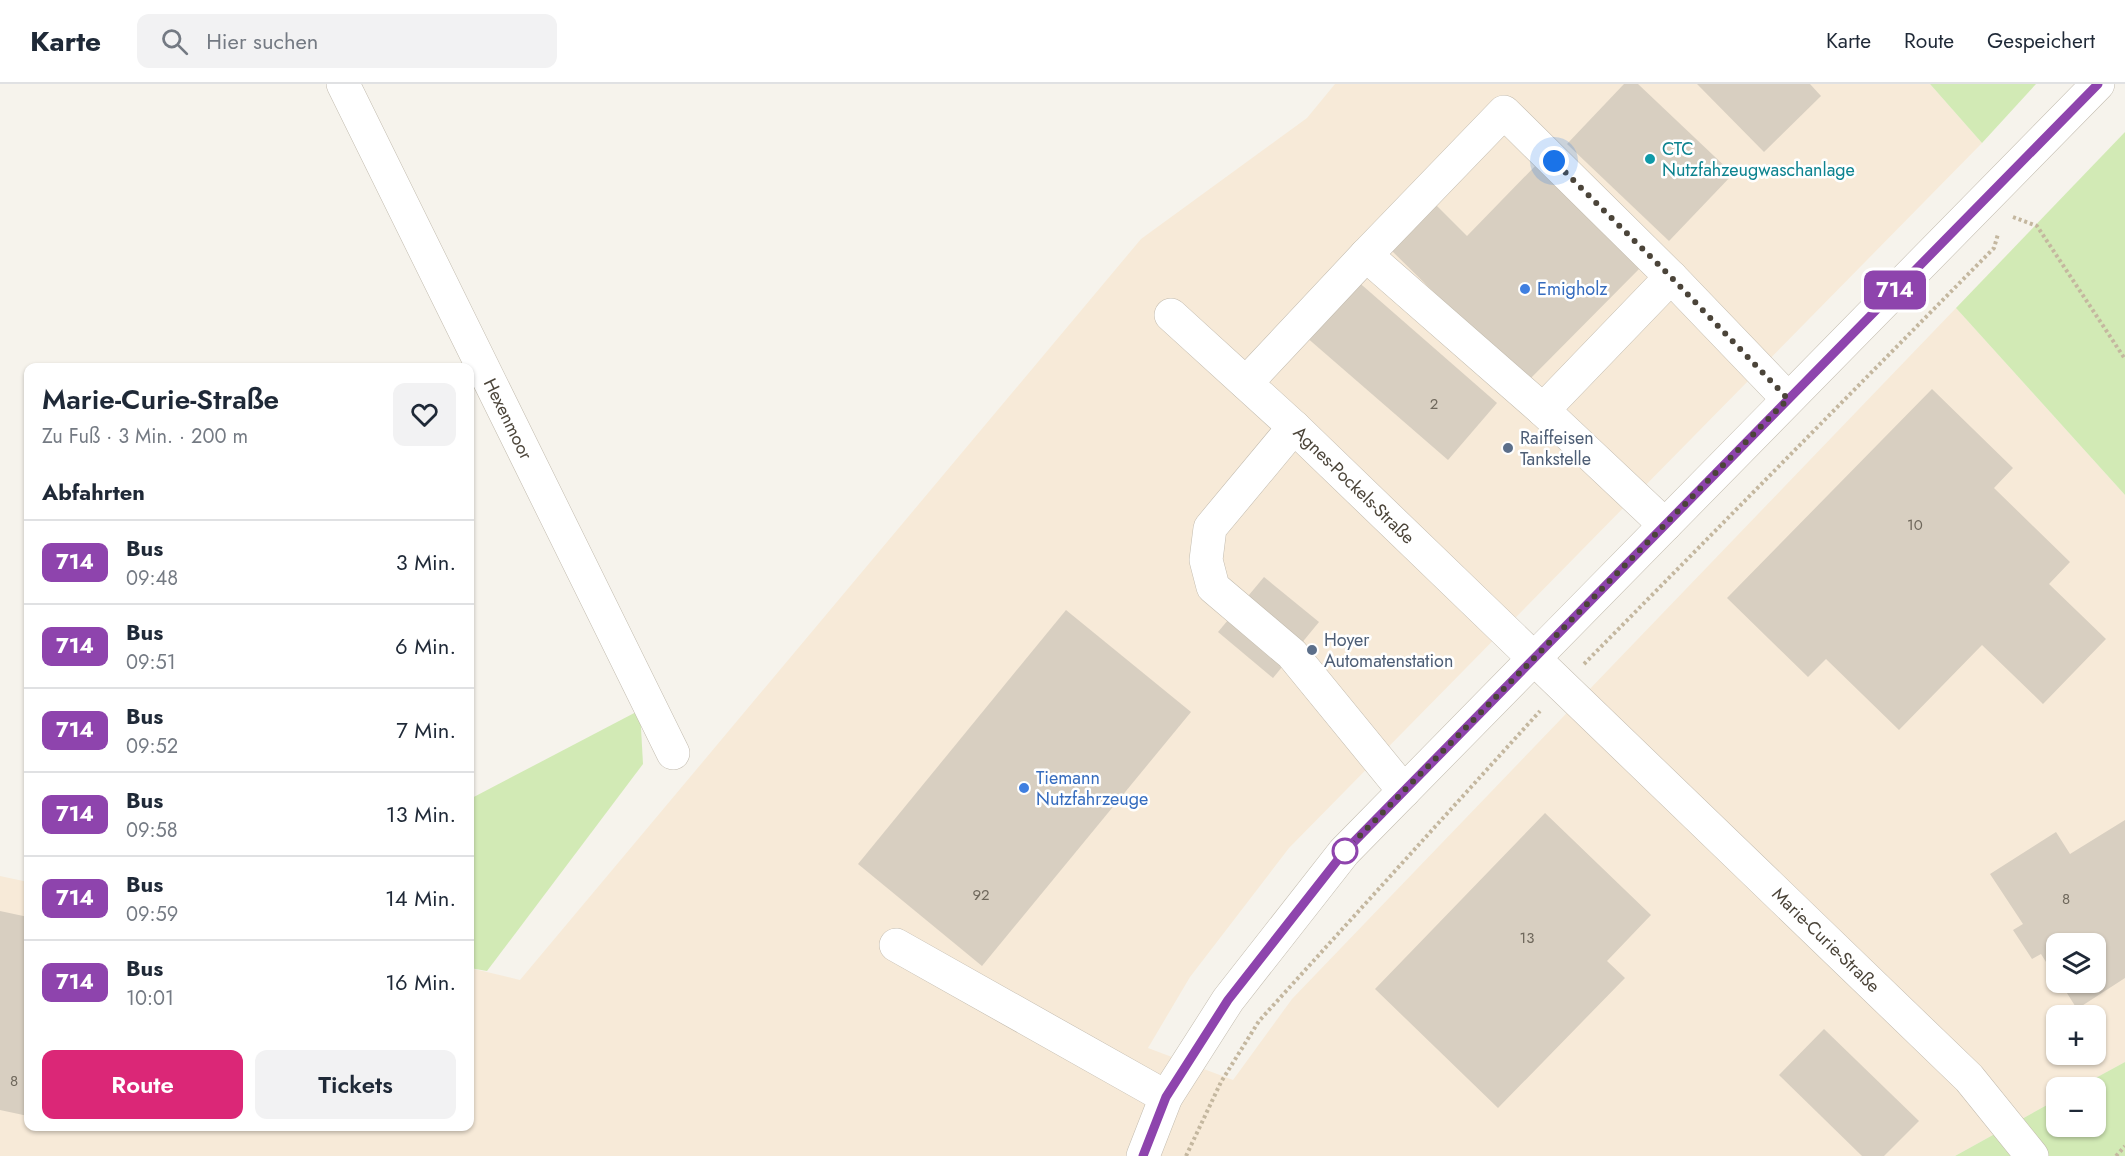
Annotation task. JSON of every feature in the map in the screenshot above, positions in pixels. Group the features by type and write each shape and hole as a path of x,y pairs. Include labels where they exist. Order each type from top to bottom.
{"street":[{"name":"Hexenmoor","path":"343,84 673,753"},
{"path":"1143,1156 1166,1097 1228,1000 1344,852 2097,84"},
{"path":"1246,383 1504,111 1671,277 1788,399"},
{"path":"1366,255 1543,410 1665,525"},
{"path":"1543,410 1671,277"},
{"name":"Agnes-Pockels-Straße","path":"1171,315 1294,427 1533,658"},
{"path":"1294,427 1210,528 1206,560 1213,587 1292,654 1404,790"},
{"name":"Marie-Curie-Straße","path":"1533,658 1969,1078 2031,1156"},
{"path":"896,945 1166,1097"}],"path":[{"path":"2004,213 2037,226 2125,359"},
{"path":"1588,660 1994,248 1999,231"},
{"path":"1186,1156 1221,1082 1259,1020 1537,713"},
{"path":"2116,1156 2125,1146"}],"shaded area":[{"path":"1335,84 1930,84 1982,143 1289,848 1190,977 1148,1048 1233,1080 1292,999 1956,308 2125,495 2125,1062 2097,1077 2046,1077 2046,1106 1955,1156 0,1156 0,876 24,881 24,1131 474,1131 474,969 520,980 1141,239 1307,118"}],"green space":[{"path":"1930,84 2036,84 1982,143"},
{"path":"2125,132 2125,495 1956,308"},
{"path":"640,710 643,764 487,971 474,969 474,797"},
{"path":"2125,1062 2125,1156 1955,1156 2046,1106 2046,1137 2106,1137 2106,1077 2097,1077"}],"building":[{"name":"CTC Nutzfahzeugwaschanlage","path":"1624,84 1638,84 1733,174 1669,241 1567,144"},
{"path":"1697,84 1810,84 1821,96 1764,152"},
{"name":"Emigholz","path":"1539,162 1644,264 1526,383 1391,250 1436,205 1467,236"},
{"path":"1355,279 1497,403 1448,460 1305,336"},
{"path":"1932,389 2013,468 1994,488 2070,562 2049,584 2106,639 2043,704 1982,645 1899,730 1826,659 1808,677 1727,598"},
{"path":"1264,577 1319,622 1273,678 1218,632"},
{"name":"Tiemann Nutzfahrzeuge","path":"1066,610 1191,712 982,966 858,864"},
{"path":"1545,813 1651,915 1607,961 1625,978 1498,1108 1375,989"},
{"path":"2125,820 2125,978 2106,990 2106,933 2046,933 2046,962 2041,954 2032,959 2013,930 2023,924 1990,874 2056,832 2070,854"},
{"path":"0,911 24,916 24,1115 0,1110"},
{"path":"2067,993 2102,993 2083,1005 2074,1005"},
{"path":"1824,1029 1919,1121 1884,1156 1862,1156 1779,1075"}],"bus line":[{"name":"714","path":"1143,1156 1166,1097 1228,1000 1344,852 2098,84"}],"place":[{"name":"CTC Nutzfahzeugwaschanlage","path":"1650,159"},
{"name":"Emigholz","path":"1525,289"},
{"name":"Raiffeisen Tankstelle","path":"1508,448"},
{"name":"Hoyer Automatenstation","path":"1312,650"},
{"name":"Tiemann Nutzfahrzeuge","path":"1024,788"}],"route":[{"path":"1345,851 1788,399 1671,277 1554,161"}]}
